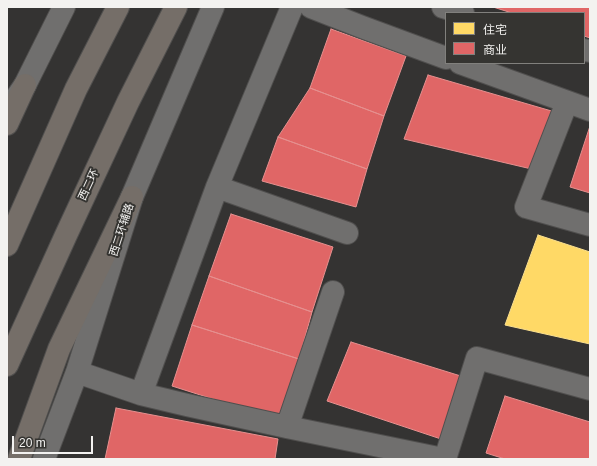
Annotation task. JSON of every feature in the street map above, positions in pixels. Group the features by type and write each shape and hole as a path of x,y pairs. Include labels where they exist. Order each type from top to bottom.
{"highway":[{"path":"7,245 76,89 118,7"},
{"name":"西二环","path":"7,365 128,102 176,7"},
{"path":"7,124 25,85"},
{"path":"19,459 59,349 132,197"}],"street":[{"path":"7,113 25,85 64,7"},
{"name":"西二环辅路","path":"44,459 77,372 132,197 213,7"},
{"path":"141,394 217,187 292,7"},
{"path":"311,7 445,58"},
{"path":"443,7 460,12"},
{"path":"463,64 590,110"},
{"path":"567,102 526,207 590,225"},
{"path":"217,187 347,233"},
{"path":"287,427 333,292"},
{"path":"77,372 141,394 287,427 444,459 477,358 590,389"}],"building: 住宅":[{"path":"538,235 590,252 590,344 505,325"}],"building: 商业":[{"path":"493,7 590,7 590,38 585,36 585,12 509,12"},
{"path":"331,29 406,56 384,116 310,88"},
{"path":"428,75 555,112 540,171 404,139"},
{"path":"310,88 384,116 367,169 278,137"},
{"path":"590,126 590,193 570,187"},
{"path":"278,137 367,169 356,207 262,181"},
{"path":"231,214 333,247 312,312 209,276"},
{"path":"209,276 312,312 299,359 192,325"},
{"path":"192,325 299,359 279,420 172,386"},
{"path":"351,342 464,377 441,439 327,401"},
{"path":"505,396 590,422 590,459 505,459 486,453"},
{"path":"116,408 278,439 275,459 105,459"}]}
